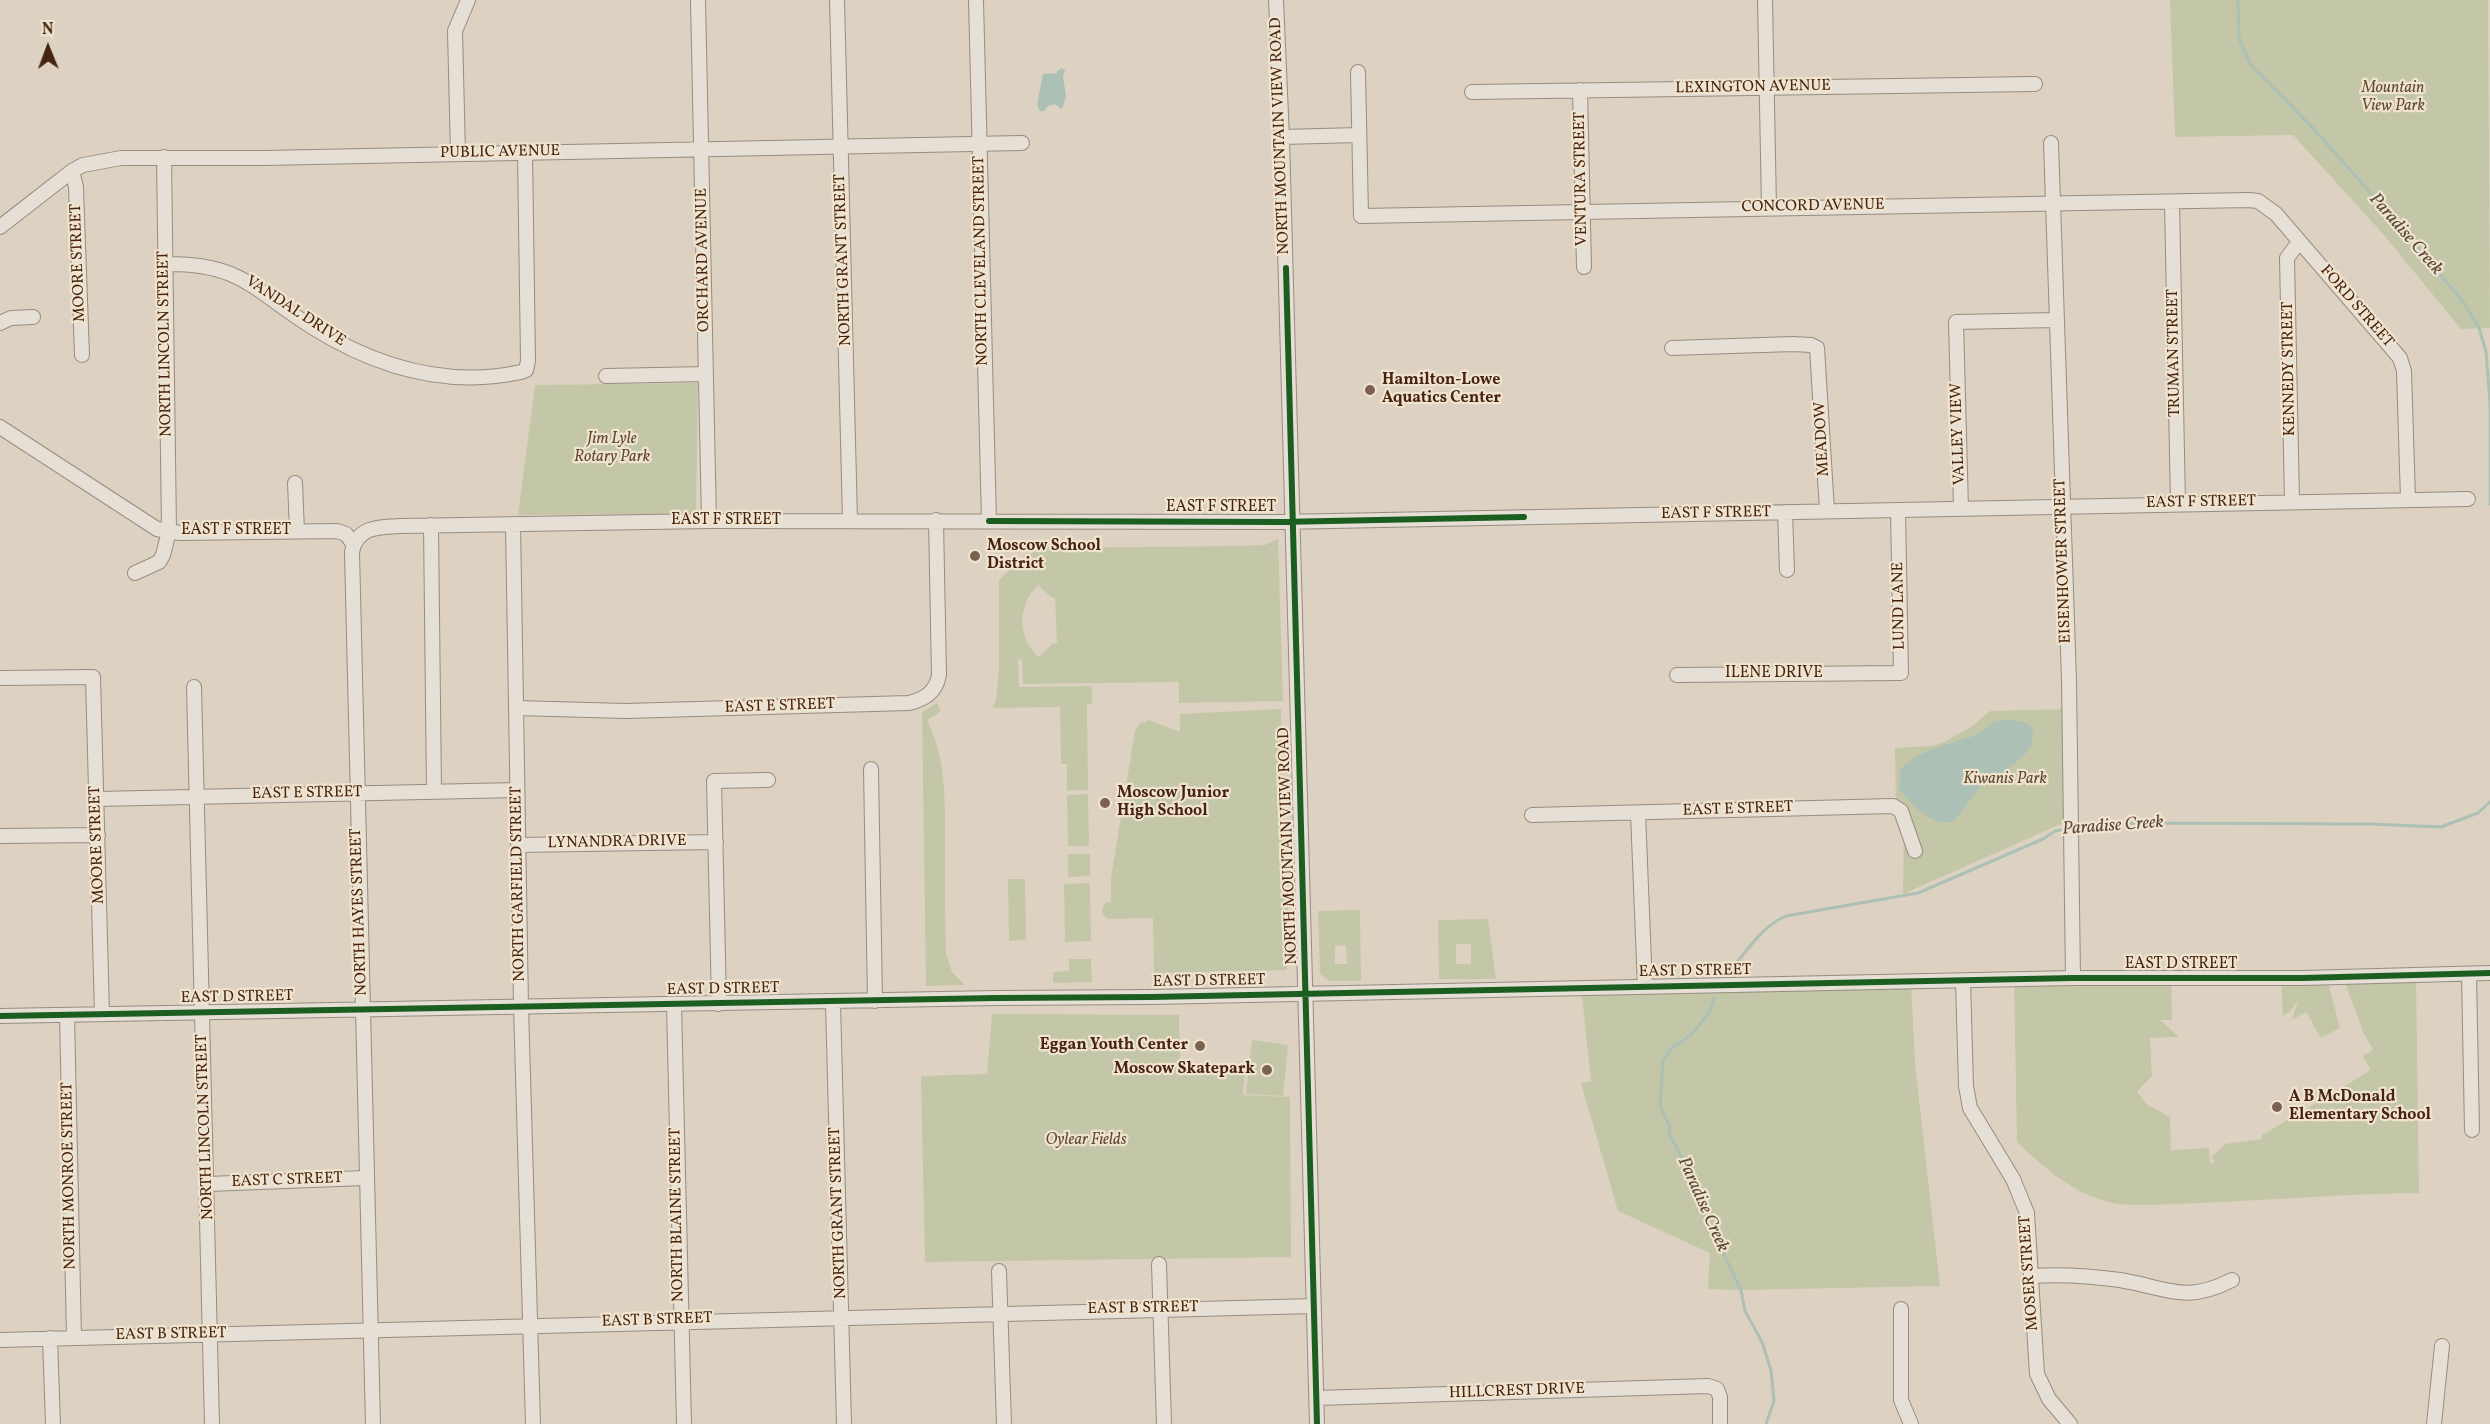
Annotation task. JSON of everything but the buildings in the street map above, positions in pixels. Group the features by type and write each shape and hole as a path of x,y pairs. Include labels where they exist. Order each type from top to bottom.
{"street":[{"path":"458,154 455,31 468,0"},
{"name":"ORCHARD AVENUE","path":"698,0 710,521"},
{"name":"NORTH GRANT STREET","path":"837,0 850,520"},
{"name":"NORTH CLEVELAND STREET","path":"976,0 989,521"},
{"name":"NORTH MOUNTAIN VIEW ROAD","path":"1276,0 1307,993 1317,1424"},
{"path":"1765,0 1769,208"},
{"path":"1282,137 1359,135 1358,72"},
{"name":"LEXINGTON AVENUE","path":"1472,92 2035,84"},
{"name":"VENTURA STREET","path":"1580,90 1584,267"},
{"name":"CONCORD AVENUE","path":"1359,135 1360,216 1583,210 2249,200 2265,206"},
{"name":"PUBLIC AVENUE","path":"0,227 72,171 83,165 110,159 1022,143"},
{"name":"EISENHOWER STREET","path":"2051,143 2069,689 2073,978"},
{"name":"VANDAL DRIVE","path":"165,264 200,265 234,274 253,284 312,327 369,358 429,374 476,379 521,372 526,370 528,361 525,153"},
{"name":"NORTH LINCOLN STREET","path":"135,573 159,562 164,555 169,531 164,157"},
{"name":"MOORE STREET","path":"72,171 76,187 82,355"},
{"name":"TRUMAN STREET","path":"2172,202 2178,504"},
{"name":"FORD STREET","path":"2265,206 2276,214 2400,358 2404,371 2408,500"},
{"name":"KENNEDY STREET","path":"2292,501 2287,258 2299,242"},
{"path":"0,323 11,318 33,317"},
{"name":"VALLEY VIEW","path":"1961,509 1956,322 2056,320"},
{"name":"MEADOW","path":"1672,348 1811,345 1817,348 1827,511"},
{"path":"606,376 706,374"},
{"name":"EAST F STREET","path":"0,427 157,529 180,533 337,531 346,534 354,545 365,531 376,527 431,525 850,520 1293,522 2468,499"},
{"path":"296,483 297,531"},
{"name":"LUND LANE","path":"1872,674 1901,673 1898,510"},
{"path":"1785,512 1787,570"},
{"name":"EAST E STREET","path":"516,708 625,711 909,703 923,699 932,691 939,675 936,520"},
{"name":"NORTH GARFIELD STREET","path":"513,524 521,1006 533,1424"},
{"path":"431,525 434,792"},
{"name":"NORTH HAYES STREET","path":"354,545 356,794 373,1424"},
{"name":"ILENE DRIVE","path":"1677,675 1872,674"},
{"name":"MOORE STREET","path":"0,678 93,677 102,1014"},
{"name":"NORTH LINCOLN STREET","path":"195,687 212,1424"},
{"path":"871,769 875,1001"},
{"path":"719,1004 714,781 768,780"},
{"name":"EAST E STREET","path":"97,799 198,795 518,790"},
{"name":"EAST E STREET","path":"1532,815 1893,806 1901,811 1915,851"},
{"path":"1638,813 1645,987"},
{"path":"0,836 98,835"},
{"name":"LYNANDRA DRIVE","path":"518,845 716,842"},
{"name":"EAST D STREET","path":"0,1016 2073,978 2303,978 2490,973"},
{"path":"2469,974 2472,1130"},
{"name":"MOSER STREET","path":"1963,981 1966,1086 1970,1108 2022,1198 2027,1214 2037,1374 2049,1399 2067,1423"},
{"name":"NORTH GRANT STREET","path":"833,1002 844,1424"},
{"name":"NORTH BLAINE STREET","path":"674,1005 684,1424"},
{"name":"NORTH MONROE STREET","path":"67,1015 74,1337"},
{"name":"EAST C STREET","path":"208,1184 365,1178"},
{"path":"1159,1264 1164,1424"},
{"path":"999,1271 1004,1424"},
{"path":"2032,1276 2062,1274 2097,1277 2174,1294 2198,1293 2217,1288 2232,1280"},
{"name":"EAST B STREET","path":"0,1340 842,1316 1314,1306"},
{"path":"1901,1309 1901,1400 1911,1424"},
{"path":"50,1338 53,1424"},
{"path":"2434,1424 2442,1346"},
{"name":"HILLCREST DRIVE","path":"1317,1398 1708,1386 1717,1389 1720,1397 1720,1424"}],"green space":[{"name":"Mountain View Park","path":"2170,0 2488,0 2490,328 2461,329 2383,234 2293,135 2175,137"},
{"name":"Jim Lyle Rotary Park","path":"698,383 696,514 518,515 535,385"},
{"path":"1278,539 1283,701 1179,703 1179,682 1023,684 1022,661 1018,657 1019,687 1092,686 1092,704 1087,705 1088,790 1067,790 1067,764 1061,764 1060,707 992,708 996,700 999,670 999,580 1022,558 1045,546 1049,548 1265,545","holes":["1038,585 1055,598 1057,643 1052,644 1039,657 1027,641 1023,631 1023,612 1026,602"]},
{"path":"937,703 941,711 927,720 939,752 944,786 946,953 952,972 965,985 926,986 922,712"},
{"path":"1281,709 1283,893 1288,893 1287,970 1154,973 1153,918 1108,919 1102,911 1106,903 1111,902 1111,878 1135,731 1139,724 1149,720 1180,732 1180,714"},
{"name":"Kiwanis Park","path":"2069,709 2070,820 1903,894 1904,820 1896,807 1895,748 1931,746 1942,743 1971,727 1990,711"},
{"path":"1088,794 1089,846 1068,846 1067,795"},
{"path":"1068,854 1090,854 1090,876 1068,877"},
{"path":"1008,879 1025,879 1026,940 1009,941"},
{"path":"1090,883 1091,941 1065,942 1064,884"},
{"path":"1360,910 1361,981 1329,981 1320,974 1318,911","holes":["1346,945 1347,964 1335,964 1335,946"]},
{"path":"1488,919 1496,979 1439,979 1438,920","holes":["1456,944 1471,944 1471,964 1456,964"]},
{"path":"1069,959 1091,959 1092,982 1053,983 1053,972 1069,971"},
{"path":"2416,975 2419,1193 2143,1205 2112,1203 2072,1187 2017,1142 2014,980 2171,979 2172,1020 2160,1020 2179,1037 2150,1038 2152,1076 2137,1091 2146,1104 2170,1117 2171,1150 2209,1148 2210,1164 2215,1162 2211,1158 2225,1144 2262,1139 2262,1135 2368,1072 2370,1069 2363,1056 2373,1050 2363,1032 2343,977"},
{"path":"2281,978 2327,978 2340,1028 2321,1038 2306,1012 2292,1020 2298,1001 2283,1016"},
{"path":"1911,982 1915,1063 1940,1286 1708,1289 1710,1253 1618,1211 1581,1083 1591,1081 1581,988"},
{"name":"Oylear Fields","path":"992,1014 1179,1015 1180,1067 1245,1066 1243,1095 1290,1097 1291,1257 925,1262 921,1076 987,1074"},
{"name":"Moscow Skatepark","path":"1252,1040 1288,1045 1283,1096 1246,1094"}],"shaded area":[{"path":"1061,68 1065,70 1063,77 1066,96 1063,107 1061,109 1055,104 1040,111 1037,105 1043,74 1056,73"},
{"path":"2016,720 2030,725 2033,729 2032,745 1997,779 1980,787 1954,821 1938,821 1930,818 1899,790 1900,771 1914,758 1933,749 1974,736 1995,721"}],"waterway":[{"name":"Paradise Creek","path":"2238,0 2239,39 2251,65 2313,128 2396,222 2464,303 2479,328 2486,352 2490,402 2490,504"},
{"name":"Paradise Creek","path":"2074,828 2138,823 2369,824 2441,827 2478,813 2490,802"},
{"name":"Paradise Creek","path":"1731,969 1762,932 1786,916 1918,893 2043,839 2055,831 2067,829"},
{"name":"Paradise Creek","path":"1714,998 1710,1011 1692,1034 1672,1048 1663,1061 1660,1106 1670,1127 1669,1133 1691,1176 1699,1204 1741,1290 1745,1311 1762,1342 1771,1370 1774,1401 1766,1424"}],"cycle path":[{"path":"1286,268 1317,1424"},
{"path":"989,521 1280,522 1524,517"},
{"path":"0,1016 1152,997 2073,978 2303,978 2490,973"}],"place":[{"name":"Hamilton-Lowe Aquatics Center","path":"1370,390"},
{"name":"Moscow School District","path":"975,556"},
{"name":"Moscow Junior High School","path":"1105,803"},
{"name":"Eggan Youth Center","path":"1200,1046"},
{"name":"Moscow Skatepark","path":"1267,1070"},
{"name":"A B McDonald Elementary School","path":"2277,1107"}]}
